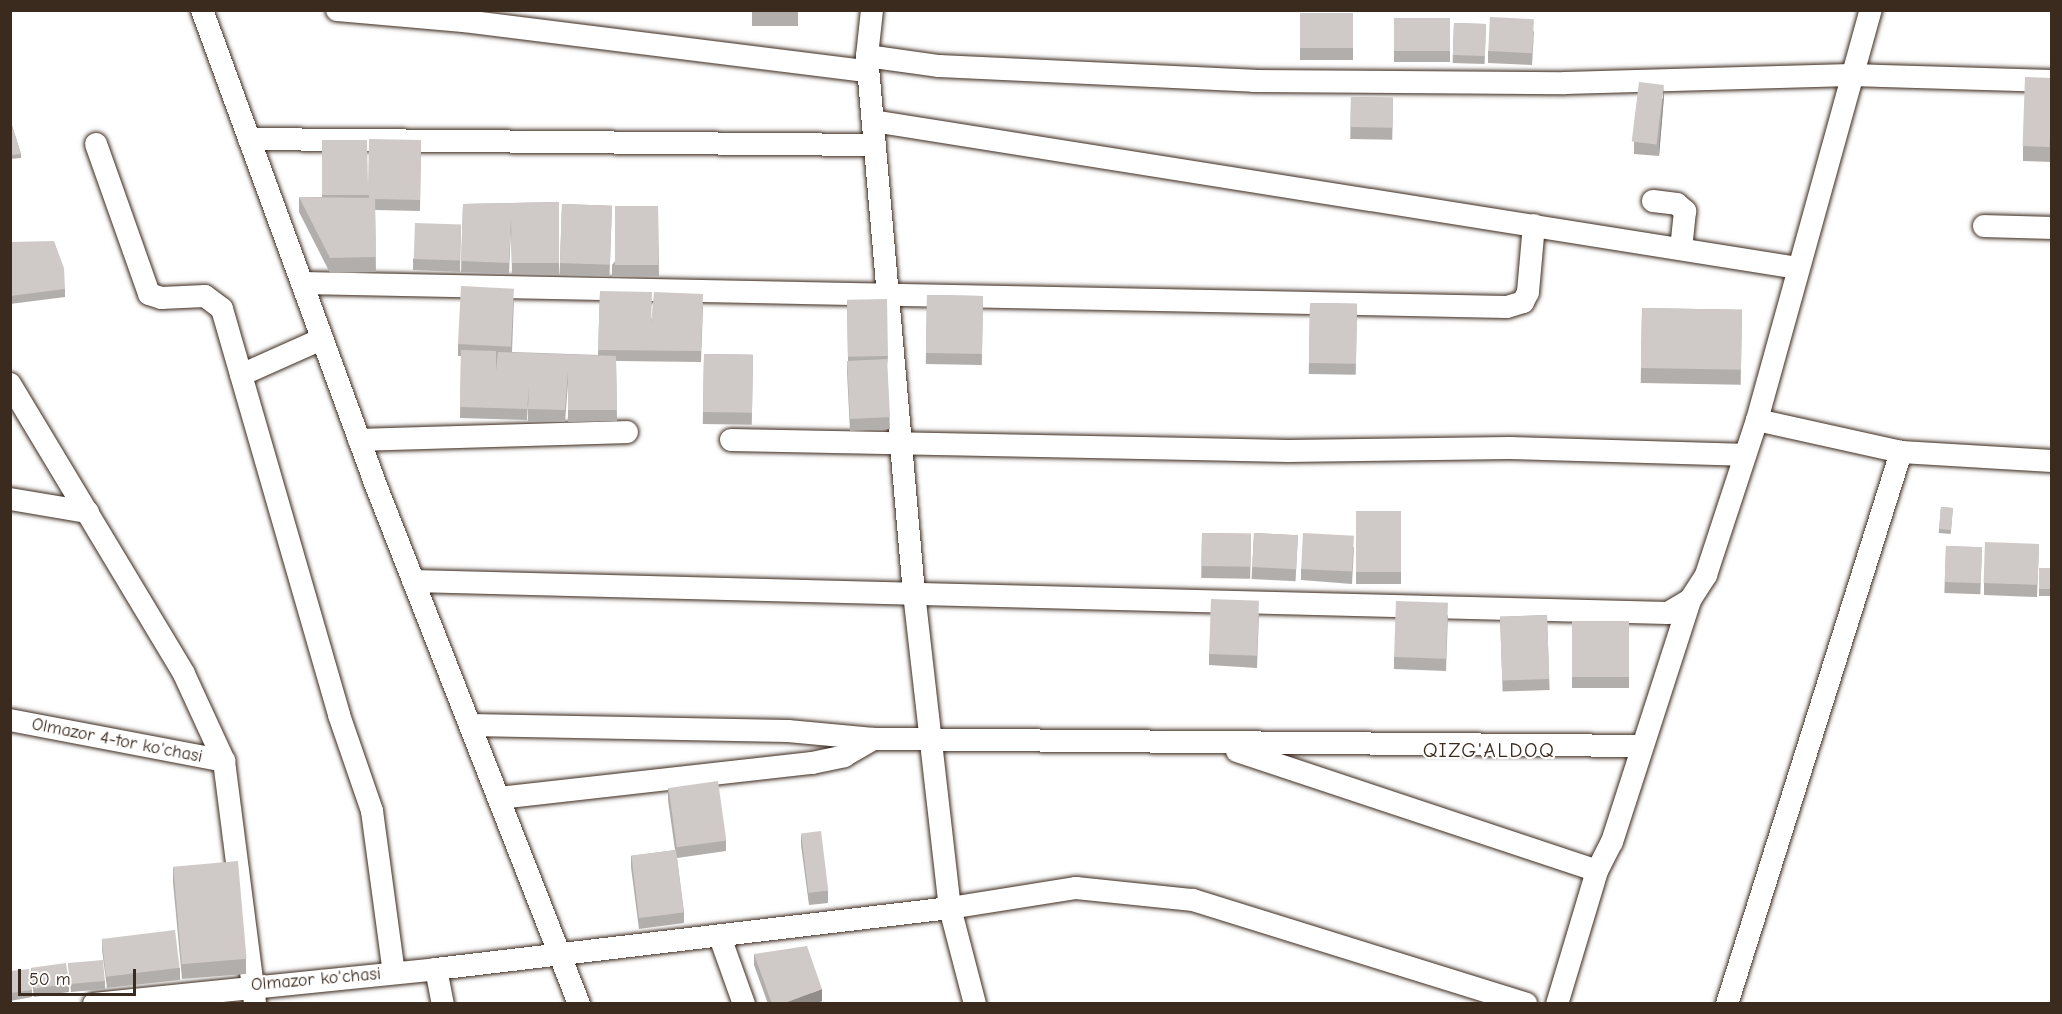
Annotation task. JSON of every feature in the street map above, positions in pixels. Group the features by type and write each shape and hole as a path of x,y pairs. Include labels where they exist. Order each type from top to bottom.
{"street":[{"path":"202,10 359,440 579,1004"},
{"path":"338,10 868,63 1254,81 1565,83 1851,75 2052,81"},
{"path":"872,10 868,63 914,593 950,908 975,1004"},
{"path":"1557,1004 1597,871 1612,842 1641,746 1690,600 1706,575 1757,420 1851,75 1871,10"},
{"path":"873,121 1681,247 1798,268"},
{"path":"249,139 875,145"},
{"path":"96,144 149,294 161,298 205,296 214,300 222,309 339,715 372,811 394,973"},
{"path":"1653,201 1677,204 1685,211 1681,247"},
{"path":"302,283 1507,307 1523,302 1528,292 1534,225"},
{"path":"1984,226 2052,228"},
{"path":"241,375 322,339"},
{"path":"10,384 184,674 224,761 254,995"},
{"path":"1757,420 1902,452 2052,461"},
{"path":"359,440 627,432"},
{"path":"731,440 1288,451 1510,448 1745,455"},
{"path":"1727,1004 1902,452"},
{"path":"10,500 88,512"},
{"path":"413,581 1668,613 1690,600"},
{"name":"Olmazor 4-tor ko'chasi","path":"10,720 224,761"},
{"path":"470,725 788,731 874,739 1221,745 1641,746"},
{"path":"499,798 812,764 844,756 874,739"},
{"path":"1221,745 1296,773 1597,871"},
{"name":"Olmazor ko'chasi","path":"94,1004 254,995 394,973 561,957 950,908 1076,888 1193,900 1526,1004"},
{"path":"720,937 744,1004"},
{"path":"436,969 443,1004"}],"building":[{"path":"798,10 798,11 752,11"},
{"path":"1300,13 1353,13 1353,48 1300,48"},
{"path":"1490,17 1534,19 1532,53 1488,51"},
{"path":"1394,18 1450,18 1450,51 1394,51"},
{"path":"1454,23 1486,24 1485,56 1453,55"},
{"path":"2025,77 2052,78 2050,147 2023,146"},
{"path":"1639,82 1664,85 1657,145 1632,142"},
{"path":"1351,97 1393,98 1392,128 1350,127"},
{"path":"10,119 21,154 10,155"},
{"path":"369,139 421,140 420,200 375,199 369,198 369,195 322,195 322,140 367,140 368,186"},
{"path":"299,197 375,198 376,257 330,258"},
{"path":"559,202 559,263 512,263 511,219 509,263 461,261 463,204"},
{"path":"562,204 612,206 610,265 560,263"},
{"path":"615,206 658,206 658,265 615,265"},
{"path":"415,223 461,225 460,261 414,259"},
{"path":"54,241 64,268 65,289 10,296 10,242"},
{"path":"461,286 514,289 511,347 458,344"},
{"path":"600,291 652,292 651,324 654,292 703,294 701,351 598,350"},
{"path":"927,295 983,296 982,354 926,353"},
{"path":"887,299 888,356 848,357 847,300"},
{"path":"1310,303 1357,304 1356,364 1309,363"},
{"path":"1642,308 1742,310 1741,370 1641,368"},
{"path":"461,350 496,351 496,371 498,352 616,356 617,410 568,410 568,372 565,410 528,409 529,387 527,409 460,407"},
{"path":"704,354 753,355 752,413 703,412"},
{"path":"887,359 890,417 850,419 847,361"},
{"path":"1941,507 1953,508 1951,530 1939,529"},
{"path":"1356,511 1401,511 1401,572 1356,572"},
{"path":"1202,533 1251,534 1250,567 1201,566"},
{"path":"1254,533 1298,535 1296,569 1252,567"},
{"path":"1303,533 1354,536 1352,572 1301,569"},
{"path":"1985,542 2039,544 2038,585 1984,583"},
{"path":"1946,546 1982,547 1981,583 1945,582"},
{"path":"2039,568 2052,568 2052,589 2039,589"},
{"path":"1211,599 1259,601 1257,656 1209,654"},
{"path":"1396,601 1448,603 1446,659 1394,657"},
{"path":"1547,615 1549,679 1502,681 1500,617"},
{"path":"1572,621 1629,621 1629,677 1572,677"},
{"path":"718,781 726,840 677,847 668,788"},
{"path":"821,831 828,891 808,893 801,833"},
{"path":"676,850 684,913 639,918 631,855"},
{"path":"238,861 247,959 182,964 173,867"},
{"path":"175,930 180,968 106,977 102,939"},
{"path":"807,946 822,989 782,1004 772,1004 754,954"},
{"path":"103,960 105,981 70,984 68,963"},
{"path":"66,963 69,984 34,989 31,968"},
{"path":"29,969 32,990 10,993 10,971"}],"district":[{"name":"QIZG'ALDOQ","path":"1489,750"}]}
